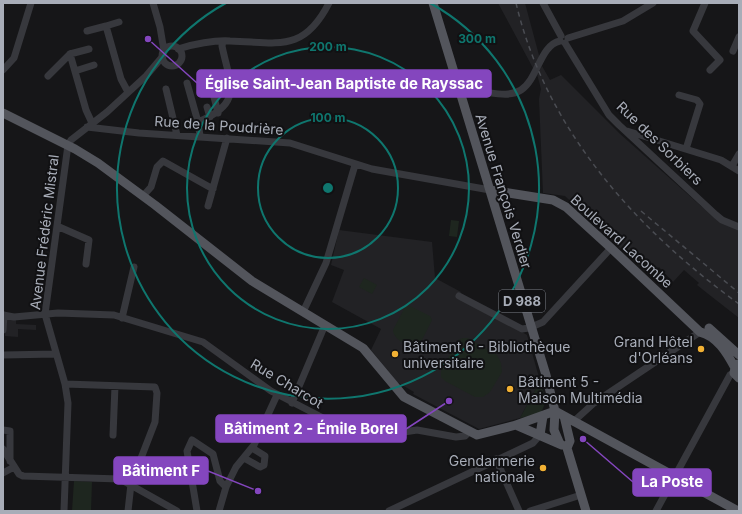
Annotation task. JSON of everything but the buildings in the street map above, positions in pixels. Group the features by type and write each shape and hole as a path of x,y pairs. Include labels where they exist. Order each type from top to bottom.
{"main road":[{"name":"Avenue François Verdier","path":"432,3 490,190 530,328 546,375 555,411"},
{"path":"3,113 68,145 98,163 252,281 363,348 404,397 477,435 516,425 555,411"},
{"name":"Boulevard Lacombe","path":"490,190 559,203 612,248 700,332 708,334 727,353 737,373"},
{"path":"700,332 703,327 710,328 739,355"},
{"path":"555,411 571,422 735,510"},
{"path":"555,411 553,424 566,444 586,511"},
{"path":"540,435 543,416"},
{"path":"553,424 571,422"},
{"path":"566,444 571,422"},
{"path":"566,444 571,422"},
{"path":"516,425 566,444"}],"street":[{"path":"3,70 14,58 31,3"},
{"path":"153,3 160,27 164,61 168,65"},
{"path":"68,145 71,140 101,116 146,76 163,53 175,48 223,41 275,44 290,42 300,38 310,30 323,15 328,3"},
{"name":"Rue des Sorbiers","path":"543,3 609,115 639,145 716,215 722,220 739,227"},
{"path":"460,93 465,91 510,94 521,90 530,80 551,44 624,21 653,3"},
{"path":"705,3 692,31 720,60 710,70"},
{"path":"87,31 119,22"},
{"path":"106,26 121,79 128,92"},
{"path":"160,27 182,57"},
{"path":"733,51 739,37"},
{"path":"198,122 218,113 226,104 232,85 223,51 223,41"},
{"path":"146,76 168,65 177,64 182,57 195,46"},
{"path":"48,76 70,54 89,49"},
{"path":"70,54 89,125"},
{"path":"75,71 94,65"},
{"path":"211,75 209,77 218,113"},
{"path":"186,83 198,122 200,136"},
{"path":"166,89 177,136"},
{"path":"679,95 697,100 700,104 686,149"},
{"path":"207,107 210,117"},
{"path":"101,116 110,129"},
{"name":"Rue de la Poudrière","path":"89,125 110,129 177,136 200,136 290,143 355,165 490,190"},
{"path":"626,131 721,160 739,171"},
{"path":"639,145 642,138 645,137"},
{"path":"208,206 227,138"},
{"name":"Avenue Frédéric Mistral","path":"64,511 68,420 65,384 45,314 68,145"},
{"path":"732,166 739,154"},
{"path":"143,196 151,187 157,167 163,161 213,189"},
{"path":"302,312 326,263 355,165"},
{"path":"57,226 88,240 86,264"},
{"path":"459,296 522,329 530,328 543,322 612,248"},
{"path":"122,318 134,267"},
{"name":"Rue Charcot","path":"3,315 14,317 45,314 87,313 112,315 203,342 277,395 346,431 365,438 417,430 456,437 465,436 469,432"},
{"path":"3,315 3,330"},
{"path":"292,403 325,325"},
{"path":"571,422 589,410 594,403 700,332"},
{"path":"3,355 56,354"},
{"path":"656,511 730,375 737,373"},
{"path":"65,384 155,387 157,393 155,422 131,484 128,511"},
{"path":"113,435 116,386"},
{"path":"219,511 226,487 236,467 252,448 262,430 277,395"},
{"path":"3,430 10,431 12,464 3,473"},
{"path":"389,511 496,459 533,443 540,435"},
{"path":"197,511 187,451 192,440 213,454 220,481 226,487"},
{"path":"244,458 257,466 260,467 264,465 265,456 252,448"},
{"path":"3,449 18,474 23,476 120,479 131,484 173,510"},
{"path":"496,459 520,511"},
{"path":"530,511 581,495"}],"shaded area":[{"path":"498,3 525,3 540,59 534,70"},
{"path":"542,66 550,80 561,75 619,133 701,206 739,229 739,318 697,285 699,283 684,270 673,282 659,267 650,276 565,196 543,193 539,99 541,89 537,74"},
{"path":"451,220 459,221 457,237 449,236"},
{"path":"339,230 432,242 435,278 461,292 459,296 527,335 540,381 520,418 479,429 413,394 414,392 397,382 371,350 381,329 332,302 344,270 331,265"},
{"path":"364,278 377,285 372,294 359,287"},
{"path":"410,306 430,316 432,320 419,346 415,347 405,344 398,339 393,330 405,307"},
{"path":"16,318 16,324 36,325 36,330 18,329 18,337 5,336 5,320"},
{"path":"468,338 497,355 501,363 502,372 490,392 483,397 475,397 445,381 441,377 441,371 458,340"},
{"path":"540,381 546,401 541,413 520,418"},
{"path":"74,481 92,482 91,511 72,511"}],"railway":[{"path":"516,3 530,49 549,93 573,134 600,173 631,209 665,243 701,275 739,304"},
{"path":"641,211 739,293"}],"place":[{"name":"Église Saint-Jean Baptiste de Rayssac","path":"148,39"},
{"name":"Grand Hôtel d'Orléans","path":"701,349"},
{"name":"Bâtiment 6 - Bibliothèque universitaire","path":"395,354"},
{"name":"Bâtiment 5 - Maison Multimédia","path":"510,389"},
{"name":"Bâtiment 2 - Émile Borel","path":"449,401"},
{"name":"La Poste","path":"583,439"},
{"name":"Gendarmerie nationale","path":"543,468"},
{"name":"Bâtiment F","path":"258,491"}]}
